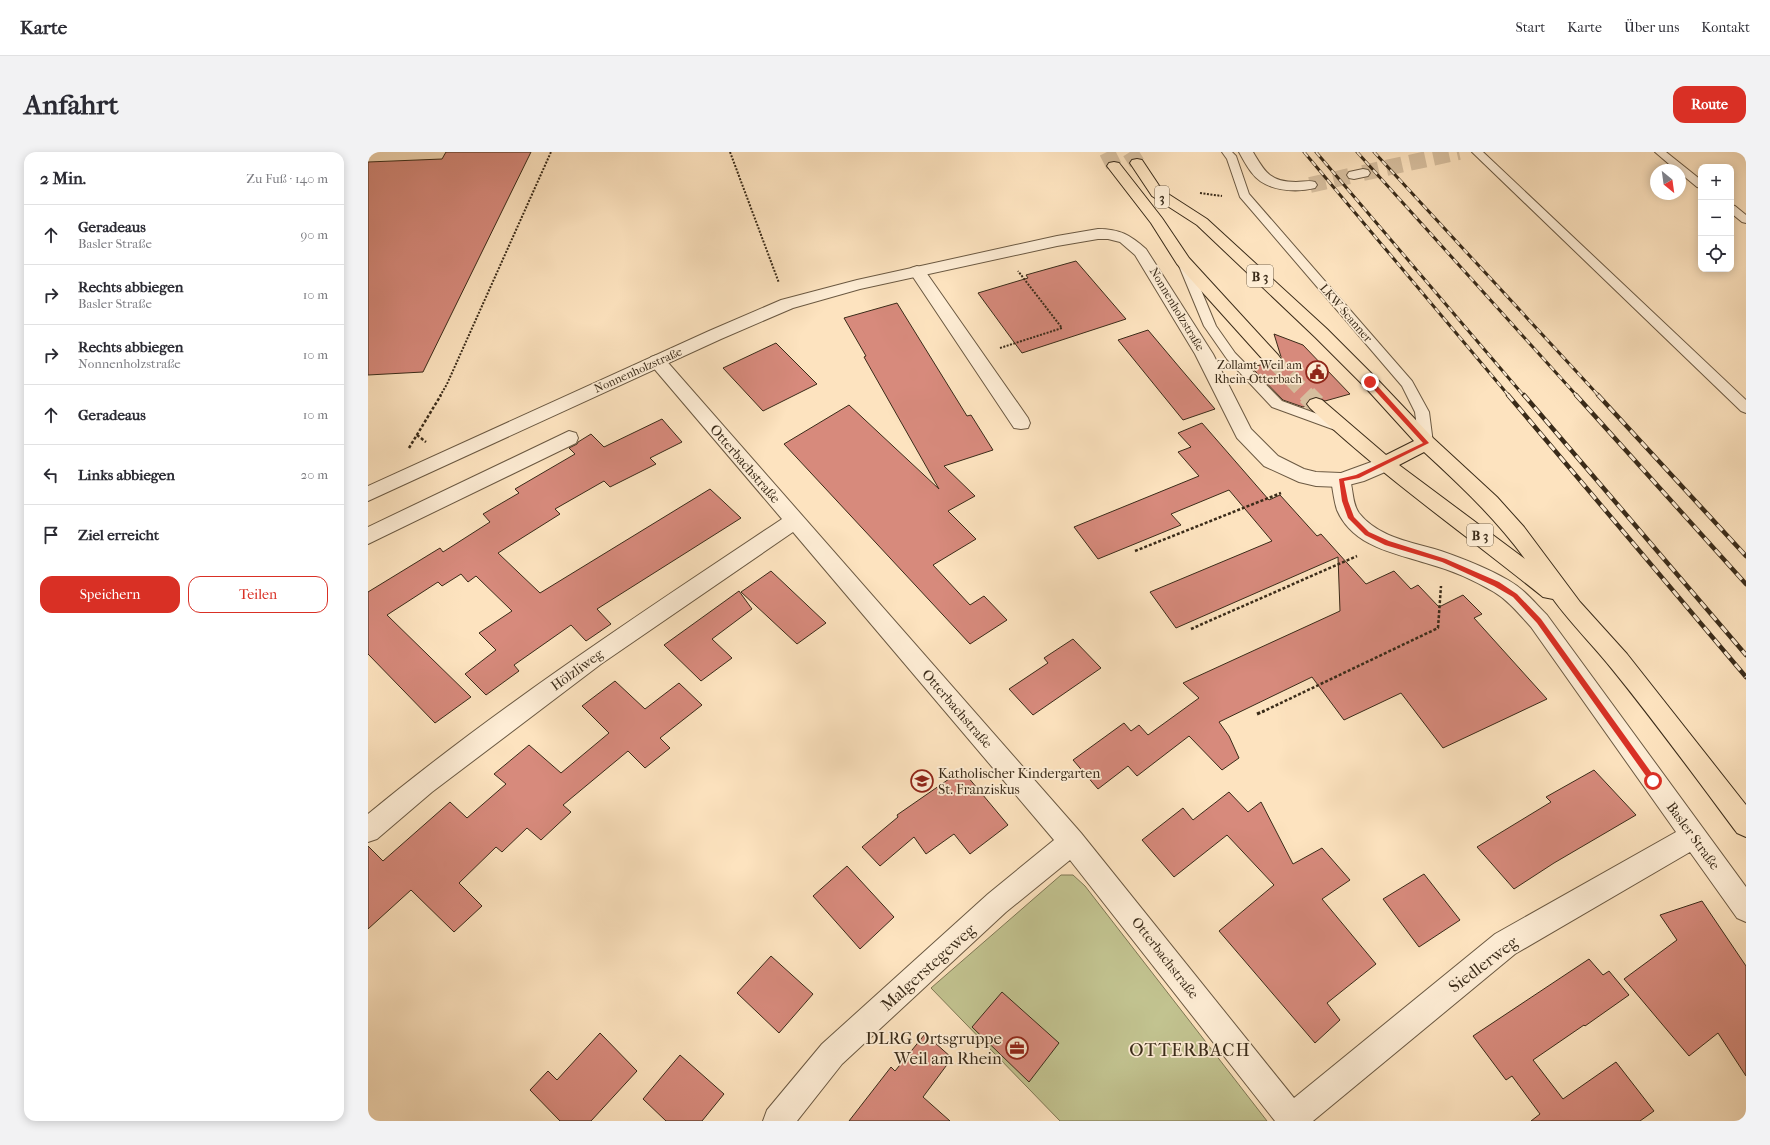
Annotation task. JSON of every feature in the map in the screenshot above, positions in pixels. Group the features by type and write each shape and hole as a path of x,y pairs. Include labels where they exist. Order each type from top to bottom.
{"main road":[{"name":"3","path":"1137,163 1157,193 1198,219"},
{"name":"3","path":"1114,166 1157,222 1184,261"},
{"path":"1138,198 1157,193"},
{"name":"B 3","path":"1198,219 1337,349 1370,382 1426,443 1490,502 1517,532 1572,608 1655,706 1746,825"},
{"path":"1184,261 1272,359"},
{"name":"B 3","path":"1316,404 1340,427 1385,464 1515,561 1572,608"},
{"path":"1385,464 1426,443"}],"street":[{"path":"1246,152 1257,171 1272,182 1296,186 1310,185"},
{"name":"Nonnenholzstraße","path":"371,489 714,334 786,304 857,284 1074,237 1098,234 1117,236 1134,244 1141,252 1204,354 1244,433 1271,460 1299,475 1316,479 1341,480 1357,476 1385,464"},
{"path":"917,271 1021,424"},
{"name":"Otterbachstraße","path":"656,361 1072,842 1293,1120"},
{"path":"368,536 569,438"},
{"name":"Basler Straße","path":"1341,480 1345,501 1351,518 1367,533 1387,543 1444,561 1496,584 1515,596 1539,621 1746,908"},
{"name":"Hölzliweg","path":"368,830 423,784 593,657 794,521"},
{"name":"Siedlerweg","path":"1293,1120 1505,944 1693,836"},
{"name":"Malgerstegeweg","path":"778,1121 832,1054 997,903 1072,842"}],"lane":[{"name":"LKW-Scanner","path":"1228,152 1232,158 1244,195 1407,384 1422,412 1426,443"},
{"path":"1477,152 1746,408"},
{"path":"1660,152 1698,183"},
{"path":"1734,210 1746,220"},
{"path":"1184,261 1210,326 1231,356 1277,404 1340,427"}],"path":[{"path":"405,453 447,384 552,152"},
{"path":"730,152 786,304"},
{"path":"974,356 1062,328 1003,252"},
{"path":"1135,551 1316,479"},
{"path":"1191,629 1387,543"},
{"path":"1257,714 1438,628 1444,561"}],"green space":[{"path":"1061,875 1073,875 1085,886 1267,1121 1060,1121 931,988"}],"building":[{"path":"446,152 531,152 423,372 368,375 368,162 442,159"},
{"path":"1076,261 1126,319 1022,353 978,293 1028,278 1026,275"},
{"path":"897,303 967,416 971,415 993,450 944,466 975,496 948,511 976,539 933,565 970,605 984,596 1007,620 970,644 784,444 849,405 939,489 864,357 866,356 844,318"},
{"path":"1148,330 1215,409 1183,420 1118,340"},
{"path":"1274,334 1303,345 1350,394 1325,401 1316,397 1309,399 1306,403 1307,406 1303,407 1283,400 1251,367 1265,364 1272,366 1278,364 1282,360"},
{"path":"776,343 817,384 763,411 723,368"},
{"path":"662,419 682,442 650,458 656,464 610,487 604,481 555,509 560,514 498,553 540,593 710,489 741,518 597,609 611,624 586,641 571,625 514,665 519,671 486,695 465,674 496,650 479,633 512,611 476,576 468,582 461,574 442,586 438,582 387,615 471,697 435,723 368,654 368,592 440,548 443,552 490,522 483,514 519,493 515,489 575,454 569,448 591,434 604,447"},
{"path":"1202,423 1269,500 1280,495 1317,536 1321,534 1366,584 1394,571 1411,589 1418,585 1439,607 1463,595 1482,614 1474,618 1547,699 1443,748 1401,693 1344,720 1312,677 1219,722 1229,736 1239,758 1222,770 1189,736 1137,776 1128,766 1098,789 1073,760 1124,723 1131,731 1139,725 1148,735 1199,698 1183,683 1340,611 1338,557 1176,628 1150,592 1272,541 1229,490 1171,514 1181,525 1098,559 1074,527 1199,476 1178,452 1191,447 1178,433"},
{"path":"771,571 826,623 797,644 741,592"},
{"path":"739,591 752,609 712,639 732,658 701,681 664,645"},
{"path":"1073,639 1101,668 1033,715 1009,689 1048,663 1044,658"},
{"path":"615,681 645,709 679,683 702,705 660,738 670,748 645,768 628,751 563,805 571,812 541,840 527,828 502,852 496,847 459,883 482,906 454,932 411,890 368,929 368,846 383,861 450,802 467,818 506,784 494,774 529,745 561,773 609,733 582,706"},
{"path":"962,770 1008,825 970,854 954,834 926,854 914,837 880,866 862,847 898,817 897,815"},
{"path":"1594,770 1636,815 1554,863 1514,889 1477,847 1551,802 1546,797"},
{"path":"1229,792 1248,812 1261,802 1293,864 1322,848 1350,880 1322,899 1376,964 1327,1003 1340,1020 1315,1043 1219,931 1274,885 1227,835 1174,877 1142,840 1183,808 1193,820"},
{"path":"847,866 894,917 860,949 813,896"},
{"path":"1424,874 1460,920 1419,947 1383,899"},
{"path":"1702,901 1746,966 1746,1076 1718,1033 1689,1056 1624,979 1677,940 1660,915"},
{"path":"771,956 813,994 779,1033 737,993"},
{"path":"1589,959 1603,975 1609,971 1629,995 1533,1060 1563,1099 1616,1062 1654,1111 1640,1121 1531,1121 1540,1114 1512,1076 1506,1080 1473,1036"},
{"name":"DLRG Ortsgruppe Weil am Rhein","path":"1002,992 1059,1043 1029,1082 972,1027"},
{"path":"600,1033 637,1071 591,1121 560,1121 530,1090 548,1071 557,1080"},
{"path":"925,1034 952,1058 923,1097 950,1121 849,1121 891,1067 895,1071"},
{"path":"680,1055 724,1094 702,1121 666,1121 643,1099"}],"tunnel":[{"path":"1107,152 1114,166"},
{"path":"1130,152 1137,163"},
{"path":"1363,173 1459,152"},
{"path":"1310,185 1354,175"},
{"path":"1272,359 1308,396"},
{"path":"1308,396 1316,404"}],"railway":[{"path":"1304,152 1509,396"},
{"path":"1316,152 1524,396"},
{"path":"1357,152 1577,396"},
{"path":"1374,152 1599,396"},
{"path":"1508,395 1746,677"},
{"path":"1524,395 1746,655"},
{"path":"1576,395 1746,584"},
{"path":"1598,395 1746,556"}],"place":[{"name":"Zollamt Weil am Rhein-Otterbach","path":"1317,372"},
{"name":"Katholischer Kindergarten St. Franziskus","path":"922,781"},
{"name":"DLRG Ortsgruppe Weil am Rhein","path":"1017,1048"}],"district":[{"name":"OTTERBACH","path":"1190,1050"}],"route":[{"path":"1370,382 1426,443 1385,464 1357,476 1341,480 1345,501 1351,518 1367,533 1387,543 1444,561 1496,584 1515,596 1539,621 1653,781"}]}
